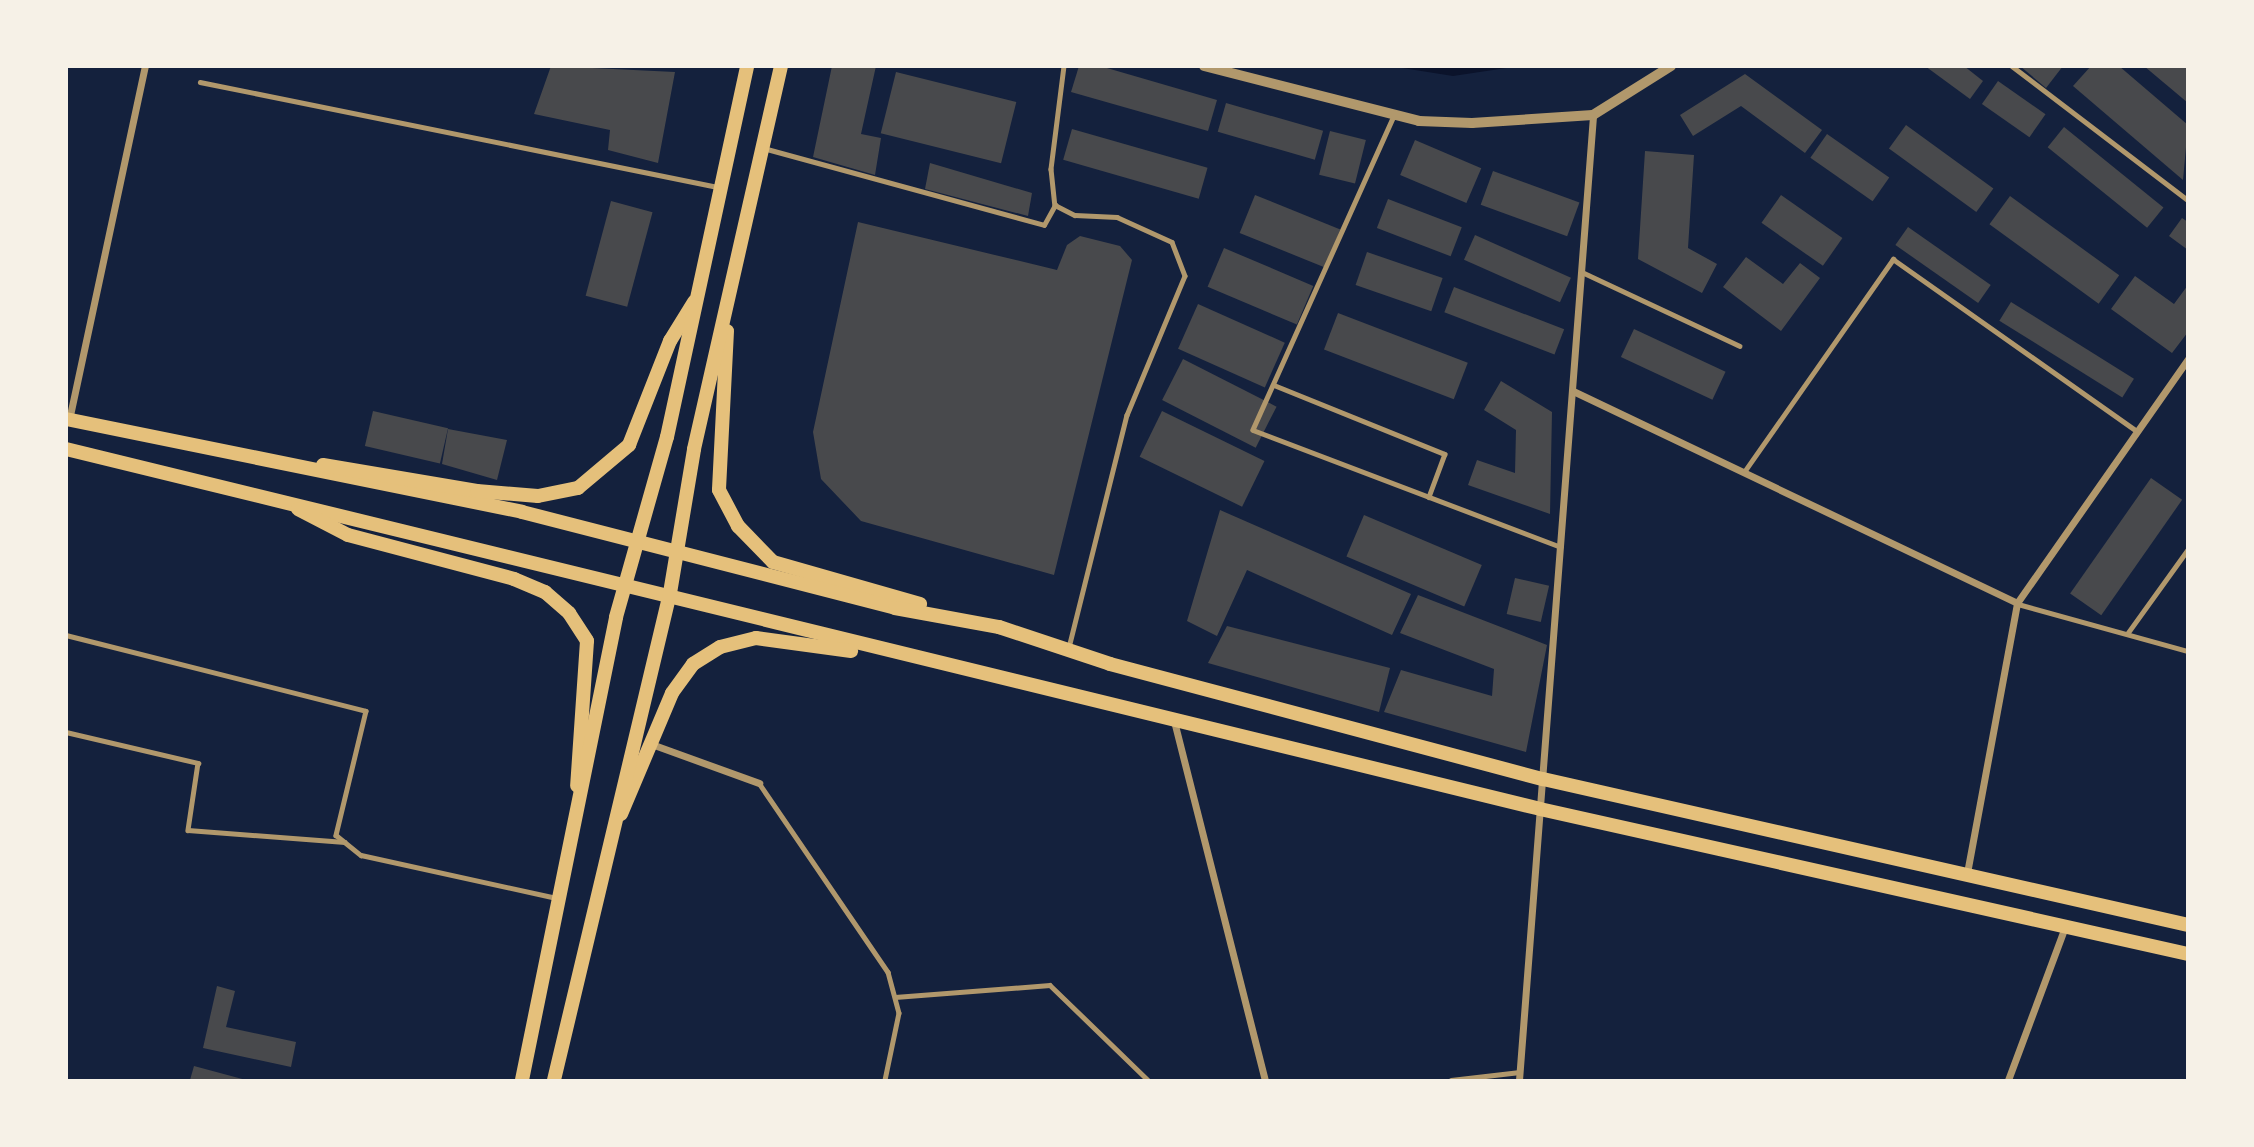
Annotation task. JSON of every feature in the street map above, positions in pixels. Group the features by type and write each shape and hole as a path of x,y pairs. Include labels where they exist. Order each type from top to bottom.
{"main road":[{"path":"522,1080 537,1023 623,588 700,292 747,66"},
{"path":"554,1080 669,599 676,551 728,300 781,66"},
{"path":"291,465 350,465 526,495 578,488 629,445 670,341 700,292"},
{"path":"728,300 719,490 738,526 773,562 1069,650 1542,779 2188,925"},
{"path":"68,419 201,449 451,495 895,608 999,627"},
{"path":"66,449 278,498 623,588 887,653 1540,809 2066,924 2188,954"},
{"path":"278,498 348,535 514,579 545,592 569,613 587,641 576,750 578,812"},
{"path":"612,831 654,745 672,693 693,664 720,647 757,638 887,653"}],"street":[{"path":"68,419 145,66"},
{"path":"1204,66 1394,115 1472,124 1594,115 1671,66"},
{"path":"1520,1076 1594,115"},
{"path":"1967,873 2017,603 2188,359"},
{"path":"1573,391 2017,603"},
{"path":"1174,721 1265,1080"},
{"path":"654,745 759,783"},
{"path":"2008,1080 2066,924"}],"lane":[{"path":"762,147 1044,225 1055,205 1051,169 1064,66"},
{"path":"2012,66 2188,200"},
{"path":"200,82 722,188"},
{"path":"1394,115 1253,430 1561,547"},
{"path":"1055,205 1075,215 1117,217 1172,242 1185,276 1127,415 1069,650"},
{"path":"1744,473 1893,259 2137,431"},
{"path":"1582,272 1740,346"},
{"path":"1274,384 1445,454 1429,497"},
{"path":"2127,634 2188,549"},
{"path":"2017,603 2188,651"},
{"path":"66,635 366,711 336,835 361,855 561,899"},
{"path":"66,732 198,763 188,830 345,842"},
{"path":"759,783 888,972 899,1013 884,1080"},
{"path":"895,997 1050,985 1148,1080"},
{"path":"1451,1080 1520,1076"}],"water":[{"path":"1513,66 1453,76 1396,67"}],"building":[{"path":"551,66 675,72 658,163 608,150 610,130 534,114"},
{"path":"832,66 876,66 861,134 881,138 875,175 813,157"},
{"path":"1079,66 1100,66 1217,100 1208,131 1071,92"},
{"path":"1925,66 1964,66 1983,81 1970,99"},
{"path":"2020,66 2063,66 2046,88"},
{"path":"2091,66 2119,66 2188,125 2183,180 2073,86"},
{"path":"2144,66 2188,66 2188,103"},
{"path":"896,72 1016,102 1001,163 881,133"},
{"path":"1745,74 1822,130 1805,153 1741,106 1693,136 1680,115"},
{"path":"1998,81 2046,114 2029,137 1982,104"},
{"path":"1226,103 1323,131 1315,160 1218,132"},
{"path":"1906,125 1993,188 1976,212 1889,148"},
{"path":"2064,127 2163,208 2147,228 2048,147"},
{"path":"1072,129 1208,168 1199,199 1063,160"},
{"path":"1330,131 1366,140 1355,184 1319,175"},
{"path":"1827,134 1889,178 1873,201 1810,158"},
{"path":"1415,140 1481,168 1466,203 1400,175"},
{"path":"1645,151 1694,155 1688,248 1717,264 1702,293 1638,259"},
{"path":"930,163 1032,193 1028,216 925,189"},
{"path":"1493,171 1579,202 1567,236 1481,205"},
{"path":"1255,195 1340,229 1325,267 1240,233"},
{"path":"1781,195 1842,238 1823,266 1761,223"},
{"path":"2010,196 2119,275 2099,304 1989,224"},
{"path":"1388,199 1462,227 1451,256 1377,228"},
{"path":"611,201 653,212 627,307 586,296"},
{"path":"2182,218 2188,222 2188,250 2169,236"},
{"path":"858,222 1057,270 1067,245 1080,236 1120,246 1132,260 1054,575 861,521 821,479 813,432"},
{"path":"1908,227 1991,285 1978,303 1895,245"},
{"path":"1475,235 1571,278 1560,302 1464,260"},
{"path":"1224,248 1313,286 1297,325 1208,287"},
{"path":"1367,252 1443,278 1431,311 1356,285"},
{"path":"1746,257 1783,284 1800,263 1820,278 1781,331 1723,287"},
{"path":"2135,276 2174,304 2188,285 2188,332 2172,353 2111,309"},
{"path":"1454,287 1564,329 1554,354 1444,312"},
{"path":"2011,302 2134,379 2122,397 1999,321"},
{"path":"1198,304 1285,343 1265,387 1178,349"},
{"path":"1338,313 1468,363 1454,399 1324,349"},
{"path":"1634,329 1726,372 1712,400 1621,357"},
{"path":"1183,359 1277,407 1256,448 1162,400"},
{"path":"1501,381 1552,412 1550,514 1468,485 1477,460 1515,473 1516,430 1484,410"},
{"path":"373,411 448,428 440,463 365,446"},
{"path":"1162,411 1264,461 1242,507 1140,457"},
{"path":"448,429 507,440 497,480 442,464"},
{"path":"2151,478 2182,500 2101,615 2070,594"},
{"path":"1220,510 1411,594 1392,635 1247,570 1217,636 1187,621"},
{"path":"1364,515 1482,565 1464,606 1346,556"},
{"path":"1515,578 1549,586 1541,622 1507,614"},
{"path":"1418,595 1547,645 1526,752 1384,712 1401,670 1492,696 1494,669 1400,633"},
{"path":"1227,626 1390,668 1379,712 1208,663"},
{"path":"217,986 235,991 226,1027 296,1042 291,1067 203,1048"},
{"path":"194,1066 246,1080 190,1080"}]}
